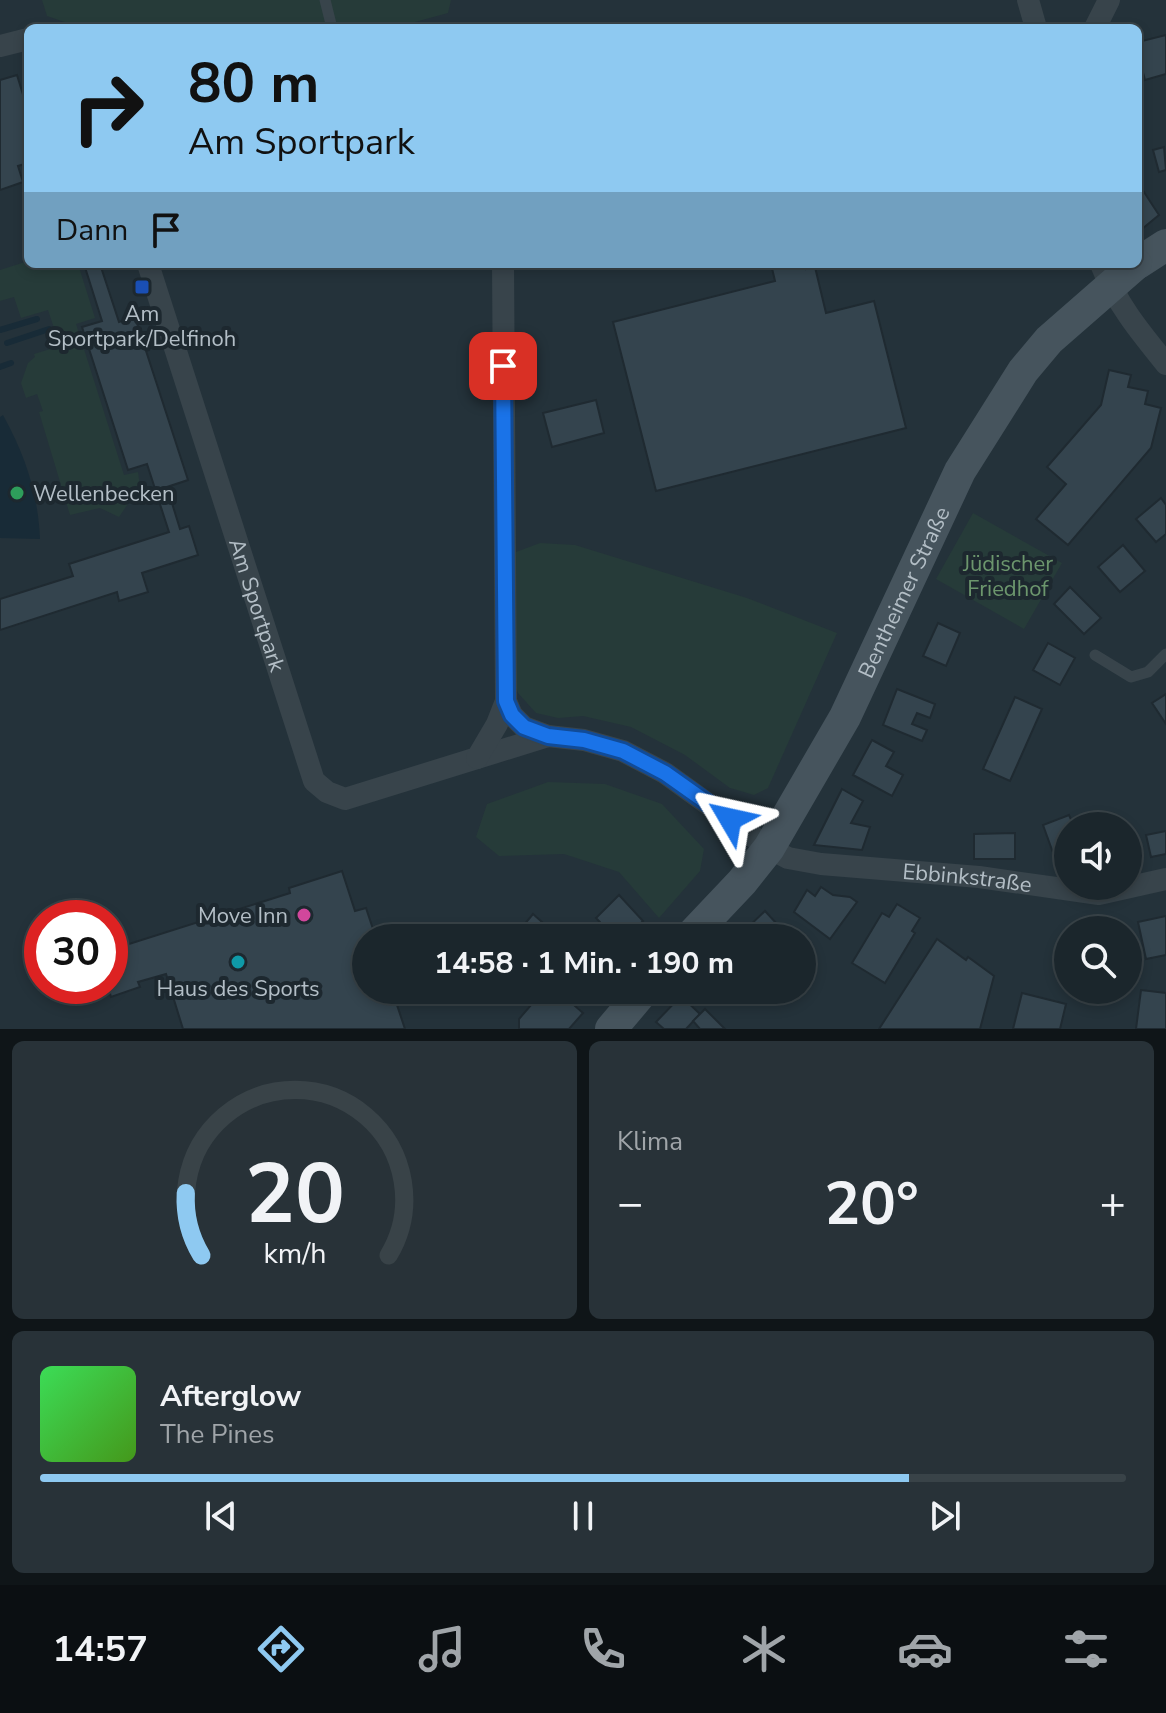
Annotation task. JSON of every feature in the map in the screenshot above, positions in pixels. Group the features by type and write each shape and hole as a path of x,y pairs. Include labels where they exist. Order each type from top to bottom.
{"street":[{"path":"1028,0 1035,24"},
{"path":"1097,24 1109,0"},
{"path":"0,46 24,40"},
{"name":"Bentheimer Straße","path":"1142,260 1166,245"},
{"name":"Am Sportpark","path":"149,268 314,781 327,792 345,799 548,736"},
{"path":"477,758 497,724 506,701 503,268"},
{"path":"1105,275 1127,316 1166,364"},
{"name":"Bentheimer Straße","path":"702,924 769,848 845,717 960,471 990,421 1023,371 1105,275"},
{"name":"Am Sportpark","path":"506,701 512,715 524,727 548,736 584,740 623,751 665,773 769,848"},
{"name":"Ebbinkstraße","path":"769,848 788,858 821,864 979,877 1099,894 1166,879"},
{"path":"611,1029 632,1004"}],"lane":[{"path":"325,0 331,24"},
{"path":"1095,655 1131,677 1148,672 1166,654"}],"green space":[{"path":"42,0 451,0 448,13 408,24 70,24 47,16"},
{"path":"24,262 24,268 79,268 95,318 76,324 124,475 138,472 140,486 119,517 100,508 70,515 39,412 43,411 37,394 26,398 21,383 34,354 60,346 48,310 21,318 14,297 0,301 0,270"},
{"name":"Jüdischer Friedhof","path":"973,513 1062,563 1024,629 936,579"},
{"path":"540,543 575,545 747,598 837,633 768,788 754,795 730,788 685,755 631,727 583,716 558,718 536,713 518,693 512,676 505,556"},
{"path":"548,782 605,784 662,804 704,849 700,871 659,918 619,872 564,854 499,856 476,837 487,804"}],"water":[{"name":"Wellenbecken","path":"3,415 29,475 40,539 0,538 0,417"}],"building":[{"path":"1166,35 1166,74 1145,80 1142,41"},
{"path":"17,75 24,98 24,164 18,166 23,182 0,190 0,80"},
{"path":"1164,147 1166,170 1159,172 1153,150"},
{"path":"1142,189 1159,215 1142,229"},
{"path":"85,268 101,268 119,322 135,317 188,480 167,487 180,529 189,526 198,555 142,573 148,592 119,601 117,592 0,630 0,599 73,576 69,564 169,532 147,464 128,470 82,327 102,321"},
{"path":"772,268 815,268 826,313 874,301 906,428 656,491 613,322 775,281"},
{"path":"1109,370 1131,375 1128,387 1148,391 1145,404 1161,408 1151,448 1068,545 1036,519 1066,484 1047,467 1101,405"},
{"path":"596,400 604,433 552,447 543,413"},
{"path":"1161,498 1166,505 1166,534 1156,542 1136,519"},
{"path":"1123,545 1145,571 1120,592 1098,567"},
{"path":"1070,587 1101,618 1084,634 1054,604"},
{"path":"938,623 960,633 946,666 923,656"},
{"path":"1048,643 1075,658 1060,685 1033,670"},
{"path":"897,689 935,704 930,718 917,713 912,724 927,730 922,741 883,725"},
{"path":"1166,694 1166,724 1152,703"},
{"path":"1015,697 1042,709 1010,781 983,769"},
{"path":"872,740 894,752 886,766 903,775 892,796 853,775"},
{"path":"842,789 863,801 851,823 870,827 862,850 814,845"},
{"path":"1054,821 1054,855 1043,825"},
{"path":"1166,831 1166,854 1151,857 1146,835"},
{"path":"1015,833 1015,859 974,859 974,834"},
{"name":"Haus des Sports","path":"342,871 355,911 366,908 371,924 352,924 352,1004 397,1004 405,1029 183,1029 166,974 138,982 140,987 128,991 128,944 290,893 289,888"},
{"path":"821,887 833,895 850,897 857,902 830,939 816,928 816,924 810,924 794,912 807,890 815,896"},
{"path":"619,895 643,921 640,924 602,924 596,918"},
{"path":"897,904 920,918 912,931 915,933 885,983 852,963 882,913 889,917"},
{"path":"765,911 777,924 751,924"},
{"path":"533,914 544,924 525,924"},
{"path":"1166,916 1166,955 1146,959 1142,921"},
{"path":"937,939 994,976 980,1029 879,1029"},
{"path":"1142,990 1166,993 1166,1029 1136,1029"},
{"path":"1022,993 1054,1001 1054,1004 1066,1004 1060,1029 1013,1029"},
{"path":"532,1004 573,1004 583,1013 569,1029 519,1029 519,1019"},
{"path":"673,1004 689,1004 700,1014 686,1029 664,1029 656,1022"},
{"path":"705,1009 725,1029 700,1029 693,1021"}],"waterway":[{"path":"0,330 37,319"},
{"path":"7,343 49,329"},
{"path":"0,367 11,363"}],"place":[{"name":"Am Sportpark/Delfinoh","path":"142,287"},
{"name":"Wellenbecken","path":"17,493"},
{"name":"Move Inn","path":"304,915"},
{"name":"Haus des Sports","path":"238,962"}],"route":[{"path":"503,366 506,701 512,715 524,727 548,736 584,740 623,751 665,773 730,819"}]}
